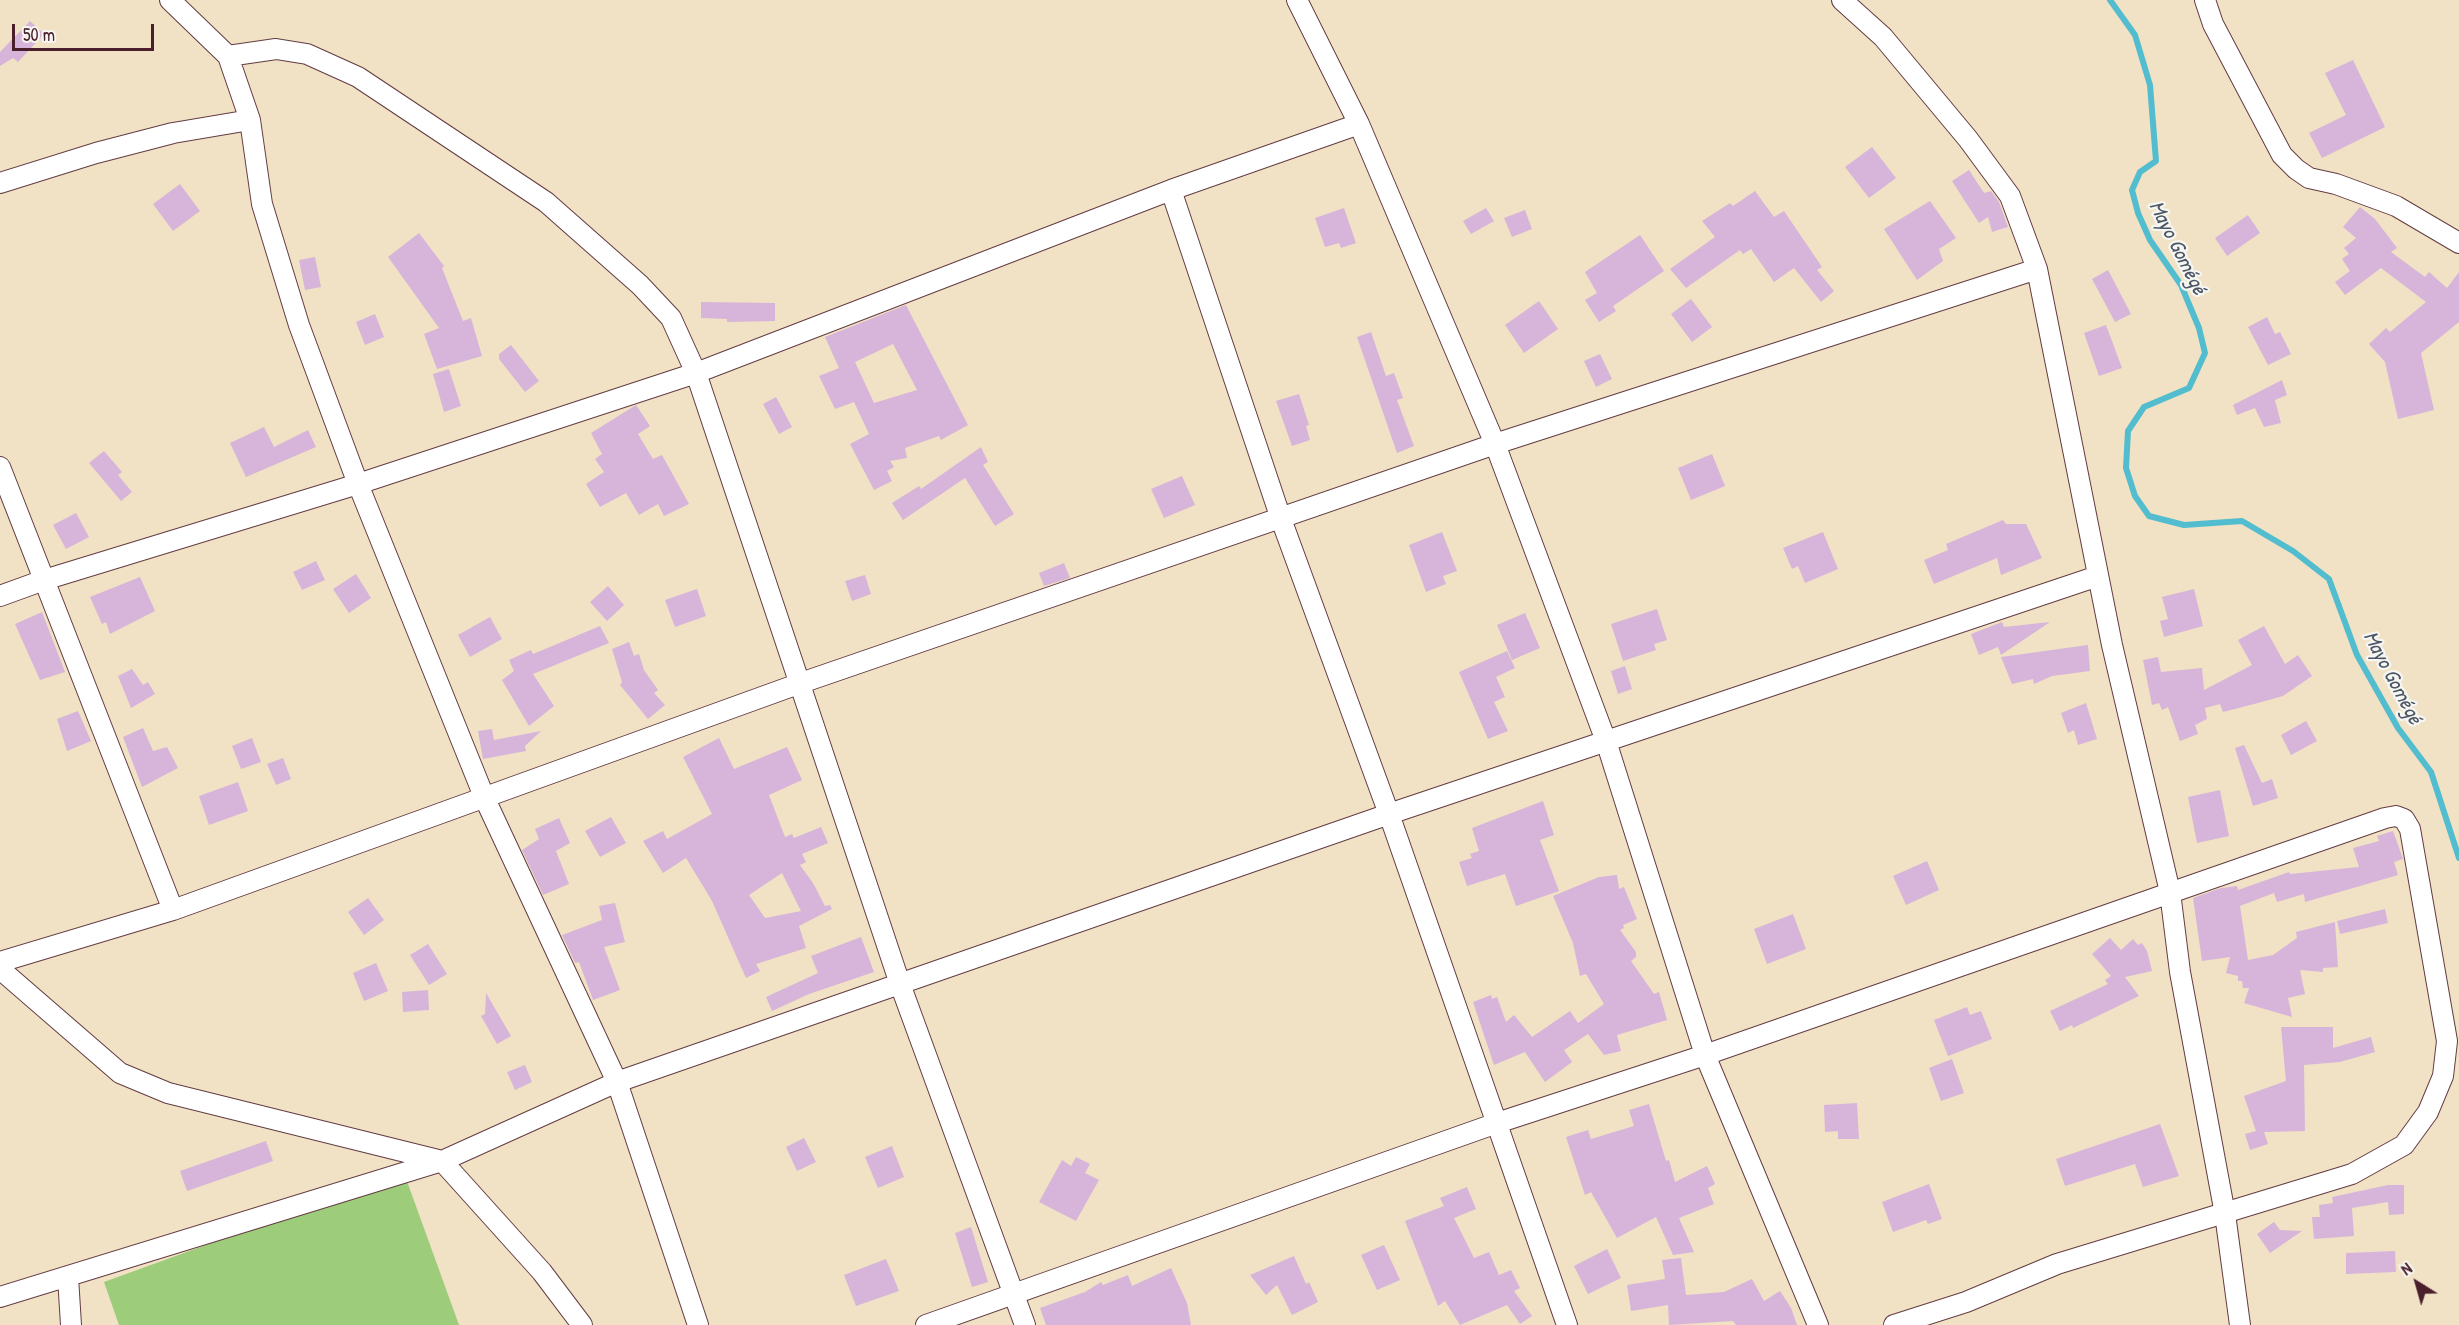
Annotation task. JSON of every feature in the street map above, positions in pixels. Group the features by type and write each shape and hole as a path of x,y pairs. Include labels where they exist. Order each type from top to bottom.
{"street":[{"path":"1297,0 1359,124 1495,444 1606,741 1705,1055 1818,1325"},
{"path":"1842,0 1883,37 1968,139 2010,196 2037,269 2112,645 2170,892 2196,1069 2225,1214 2240,1325"},
{"path":"2205,0 2212,24 2282,155 2296,169 2309,178 2336,184 2396,206 2459,243"},
{"path":"173,1 228,56 250,120 265,215 299,325 358,484 485,799 617,1082 698,1325"},
{"path":"228,56 276,49 307,54 358,77 546,202 640,285 671,318 696,373 900,984 1025,1325"},
{"path":"0,183 173,133 250,120"},
{"path":"0,596 44,580 358,484 696,373 1171,190 1359,124"},
{"path":"1171,190 1281,519 1389,814 1567,1325"},
{"path":"0,962 173,910 798,684 1495,444 2037,269"},
{"path":"0,467 173,910"},
{"path":"0,1297 442,1161 617,1082 1389,814 2098,576"},
{"path":"926,1325 1497,1123 1705,1055 2385,818 2396,816 2404,819 2410,829 2447,1041 2443,1076 2428,1112 2404,1145 2352,1174 2057,1264 1966,1302 1894,1325"},
{"path":"0,969 120,1072 168,1093 442,1161 542,1272 582,1325"},
{"path":"68,1277 71,1325"}],"green space":[{"path":"404,1173 459,1325 119,1325 104,1282"}],"building":[{"path":"30,21 44,34 18,62 13,58 0,66 0,52"},
{"path":"2353,60 2385,127 2322,158 2309,133 2346,115 2325,73"},
{"path":"1872,147 1896,178 1869,198 1845,167"},
{"path":"1969,170 1984,193 1991,191 1999,202 2008,227 1992,232 1988,217 1979,223 1952,181"},
{"path":"180,184 200,211 173,231 153,204"},
{"path":"1755,191 1774,217 1784,211 1822,267 1817,270 1834,291 1821,302 1794,268 1774,282 1751,249 1743,254 1740,250 1686,288 1670,269 1715,237 1702,221 1730,203 1733,206"},
{"path":"1930,201 1956,238 1939,249 1943,261 1917,280 1884,229"},
{"path":"2360,207 2375,219 2397,248 2391,252 2425,277 2429,272 2447,288 2459,272 2459,322 2421,353 2434,410 2398,419 2385,362 2369,344 2386,328 2390,332 2426,302 2381,268 2345,295 2335,282 2350,271 2342,259 2349,254 2344,248 2356,238 2343,227"},
{"path":"1344,208 1356,243 1341,248 1339,243 1325,247 1315,218"},
{"path":"1486,208 1494,221 1471,234 1463,221"},
{"path":"1525,210 1532,229 1512,237 1504,218"},
{"path":"2248,215 2260,233 2227,256 2215,238"},
{"path":"419,233 444,266 442,268 463,321 471,318 482,356 437,369 424,334 439,328 388,257"},
{"path":"1640,235 1664,271 1613,306 1616,311 1599,322 1585,300 1597,293 1585,272"},
{"path":"315,257 321,287 305,290 299,260"},
{"path":"2108,270 2131,314 2115,322 2092,279"},
{"path":"1691,299 1712,327 1692,342 1671,314"},
{"path":"1539,301 1558,329 1524,353 1505,325"},
{"path":"701,302 775,303 775,321 727,322 727,319 701,318"},
{"path":"906,305 968,425 941,440 939,436 905,448 907,458 890,461 894,467 887,471 892,481 874,490 850,444 869,434 854,402 835,409 819,376 839,368 825,337","holes":["893,344 917,390 874,403 855,362"]},
{"path":"375,314 384,337 365,345 356,322"},
{"path":"2267,317 2275,334 2280,332 2291,354 2268,365 2248,327"},
{"path":"2106,325 2122,368 2099,376 2084,333"},
{"path":"1371,332 1386,376 1394,373 1403,398 1397,400 1414,446 1397,453 1357,337"},
{"path":"511,345 539,381 525,392 499,359 499,354"},
{"path":"1600,354 1612,379 1596,387 1584,361"},
{"path":"449,369 461,406 444,412 433,374"},
{"path":"2282,380 2287,395 2275,400 2281,423 2264,427 2255,408 2237,415 2233,405"},
{"path":"1299,394 1309,425 1306,426 1310,440 1292,446 1276,401"},
{"path":"776,397 792,427 779,434 763,404"},
{"path":"636,405 650,426 638,434 653,459 662,455 689,504 664,516 658,504 639,515 626,493 600,507 586,484 604,472 595,459 602,454 591,433"},
{"path":"264,427 274,447 308,430 316,447 246,477 230,443"},
{"path":"981,447 988,462 983,465 1014,514 995,526 965,478 903,520 892,503 919,486 921,489"},
{"path":"104,451 122,472 118,475 132,492 121,501 89,463"},
{"path":"1712,454 1725,486 1691,500 1678,468"},
{"path":"1182,476 1195,505 1164,518 1151,489"},
{"path":"76,513 89,537 66,549 53,525"},
{"path":"2003,520 2006,524 2026,524 2042,558 2001,575 1997,558 1934,584 1924,560 1948,550 1946,544"},
{"path":"1442,532 1457,571 1443,576 1446,584 1426,592 1409,545"},
{"path":"1823,532 1838,569 1805,583 1798,566 1792,569 1783,548"},
{"path":"316,561 325,580 302,590 293,572"},
{"path":"1064,563 1070,578 1044,586 1039,573"},
{"path":"356,574 371,598 349,613 333,589"},
{"path":"865,575 871,594 852,601 845,581"},
{"path":"140,577 155,611 110,634 106,622 102,624 90,597"},
{"path":"608,586 624,605 607,621 590,602"},
{"path":"697,589 706,616 675,627 665,600"},
{"path":"2194,589 2203,626 2164,637 2160,621 2168,619 2162,597"},
{"path":"1657,609 1667,640 1654,644 1656,650 1623,661 1611,624"},
{"path":"42,612 65,672 40,680 15,624"},
{"path":"1525,613 1540,648 1512,660 1497,625"},
{"path":"490,617 502,639 470,657 458,635"},
{"path":"2002,622 2004,627 2050,622 2001,655 1998,647 1979,655 1971,634"},
{"path":"600,626 609,643 533,674 554,706 529,726 502,680 514,671 509,660 531,650 533,654"},
{"path":"2264,626 2285,664 2298,655 2312,676 2283,696 2223,712 2220,704 2205,708 2207,719 2195,725 2198,734 2180,741 2168,707 2162,710 2159,703 2152,705 2143,660 2158,657 2161,672 2202,668 2204,690 2252,665 2238,640"},
{"path":"629,642 634,656 639,654 644,670 658,690 654,693 665,705 648,719 620,685 622,682 612,649"},
{"path":"2088,645 2090,671 2052,676 2034,684 2033,679 2012,684 2001,657"},
{"path":"1507,651 1515,668 1496,677 1505,697 1494,702 1508,731 1488,739 1459,672"},
{"path":"1625,666 1632,689 1618,694 1611,671"},
{"path":"132,669 143,685 148,682 155,694 131,708 118,676"},
{"path":"2086,703 2097,739 2078,745 2074,730 2068,733 2061,713"},
{"path":"78,711 91,741 67,751 57,719"},
{"path":"2306,721 2317,741 2291,755 2281,735"},
{"path":"143,728 153,751 167,747 178,768 142,787 123,737"},
{"path":"492,729 494,740 541,731 525,746 526,751 483,759 478,731"},
{"path":"252,738 261,762 241,769 232,746"},
{"path":"719,738 734,769 787,747 802,780 769,795 785,837 792,834 794,838 821,827 828,843 802,854 806,862 800,865 825,906 830,905 832,909 799,926 806,948 756,964 760,971 746,978 712,901 686,858 663,873 643,841 663,831 667,839 712,814 683,757","holes":["782,873 801,911 765,918 749,895"]},
{"path":"2244,745 2262,783 2272,779 2278,798 2253,806 2235,748"},
{"path":"283,758 291,779 276,785 267,764"},
{"path":"238,782 248,811 209,825 199,796"},
{"path":"2220,790 2229,836 2197,843 2188,797"},
{"path":"1543,801 1554,835 1540,840 1559,891 1516,906 1505,874 1467,886 1459,862 1472,858 1470,854 1479,851 1472,828"},
{"path":"611,817 626,843 600,857 585,831"},
{"path":"559,818 570,843 556,851 569,884 543,895 522,850 539,839 535,829"},
{"path":"2393,831 2403,859 2394,862 2398,875 2305,902 2304,894 2277,902 2274,893 2240,906 2248,960 2273,955 2297,938 2296,932 2335,922 2338,967 2323,968 2323,972 2300,970 2305,994 2288,998 2292,1017 2244,1003 2249,988 2243,988 2242,981 2238,981 2238,976 2226,973 2230,957 2202,961 2193,898 2221,888 2237,886 2238,890 2289,872 2290,874 2359,867 2353,848 2379,841 2377,836"},
{"path":"1927,861 1939,890 1906,905 1893,876"},
{"path":"1617,875 1619,889 1624,887 1637,919 1623,925 1624,928 1620,930 1636,952 1636,957 1631,961 1654,994 1659,992 1667,1020 1617,1035 1621,1051 1604,1055 1588,1034 1564,1050 1572,1062 1545,1082 1525,1052 1494,1065 1473,1002 1491,995 1492,999 1497,997 1506,1022 1514,1015 1532,1037 1570,1011 1578,1023 1604,1004 1586,974 1580,976 1573,943 1553,896 1599,877"},
{"path":"368,898 384,920 364,935 348,912"},
{"path":"615,903 625,942 604,947 620,990 593,1000 579,962 575,963 562,935 602,920 599,906"},
{"path":"2385,909 2388,923 2340,934 2337,921"},
{"path":"1793,914 1806,949 1767,964 1754,929"},
{"path":"861,937 874,972 809,994 772,1011 766,997 818,973 811,956"},
{"path":"2110,938 2121,950 2133,939 2138,945 2142,943 2147,951 2152,971 2125,977 2139,996 2073,1028 2072,1025 2060,1031 2050,1011 2108,984 2105,980 2111,976 2092,954"},
{"path":"428,944 447,974 429,985 410,955"},
{"path":"376,963 388,991 364,1001 353,973"},
{"path":"428,990 429,1010 403,1012 402,992"},
{"path":"486,993 511,1036 497,1044 481,1016 485,1014"},
{"path":"1967,1007 1970,1015 1981,1011 1992,1039 1948,1056 1934,1020"},
{"path":"2281,1027 2333,1027 2333,1048 2371,1037 2375,1052 2340,1062 2304,1065 2305,1131 2264,1132 2268,1144 2250,1150 2245,1134 2256,1131 2244,1096 2286,1081"},
{"path":"1952,1059 1964,1093 1941,1101 1929,1068"},
{"path":"525,1065 532,1082 515,1090 507,1072"},
{"path":"1857,1103 1859,1139 1838,1139 1838,1131 1825,1132 1824,1105"},
{"path":"1649,1104 1666,1161 1669,1160 1675,1182 1707,1166 1715,1184 1708,1188 1714,1204 1679,1218 1694,1252 1673,1255 1656,1217 1617,1238 1591,1192 1585,1195 1566,1137 1588,1130 1591,1139 1634,1126 1629,1110"},
{"path":"2160,1124 2179,1176 2143,1187 2135,1164 2065,1186 2056,1159"},
{"path":"804,1138 816,1162 797,1171 786,1147"},
{"path":"266,1141 273,1161 187,1191 180,1171"},
{"path":"892,1146 904,1177 878,1188 865,1157"},
{"path":"1076,1157 1090,1164 1085,1173 1099,1180 1076,1221 1039,1202 1062,1160 1071,1166"},
{"path":"1929,1184 1942,1219 1928,1224 1926,1220 1893,1232 1882,1202"},
{"path":"2388,1185 2404,1185 2404,1214 2389,1215 2388,1202 2352,1208 2354,1236 2314,1239 2312,1217 2320,1217 2319,1205 2333,1203 2332,1197"},
{"path":"1467,1187 1476,1209 1454,1218 1474,1258 1489,1252 1499,1275 1511,1270 1520,1288 1514,1291 1532,1316 1520,1324 1507,1305 1460,1325 1445,1301 1438,1306 1405,1221 1444,1206 1440,1198"},
{"path":"2274,1222 2280,1230 2302,1231 2270,1253 2257,1234"},
{"path":"971,1227 988,1282 972,1287 955,1233"},
{"path":"1384,1245 1400,1280 1377,1290 1361,1255"},
{"path":"1607,1249 1621,1278 1588,1294 1574,1266"},
{"path":"2395,1251 2396,1272 2346,1274 2346,1253"},
{"path":"1294,1256 1306,1284 1309,1282 1318,1302 1292,1315 1277,1285 1266,1295 1250,1275"},
{"path":"1681,1258 1686,1295 1724,1292 1752,1279 1764,1301 1780,1291 1791,1308 1797,1325 1736,1325 1733,1321 1669,1325 1668,1305 1631,1311 1627,1285 1665,1279 1662,1260"},
{"path":"886,1259 899,1291 856,1306 844,1275"},
{"path":"1171,1268 1187,1303 1191,1325 1046,1325 1040,1308 1085,1292 1101,1282 1103,1285 1128,1275 1132,1286"}],"waterway":[{"name":"Mayo Gomégé","path":"2110,0 2135,35 2150,85 2156,161 2140,172 2132,190 2138,213 2150,240 2181,285 2199,328 2205,353 2189,388 2144,407 2128,431 2126,468 2135,496 2149,516 2184,525 2242,521 2293,551 2329,579 2357,655 2398,728 2431,772 2459,858"}]}
